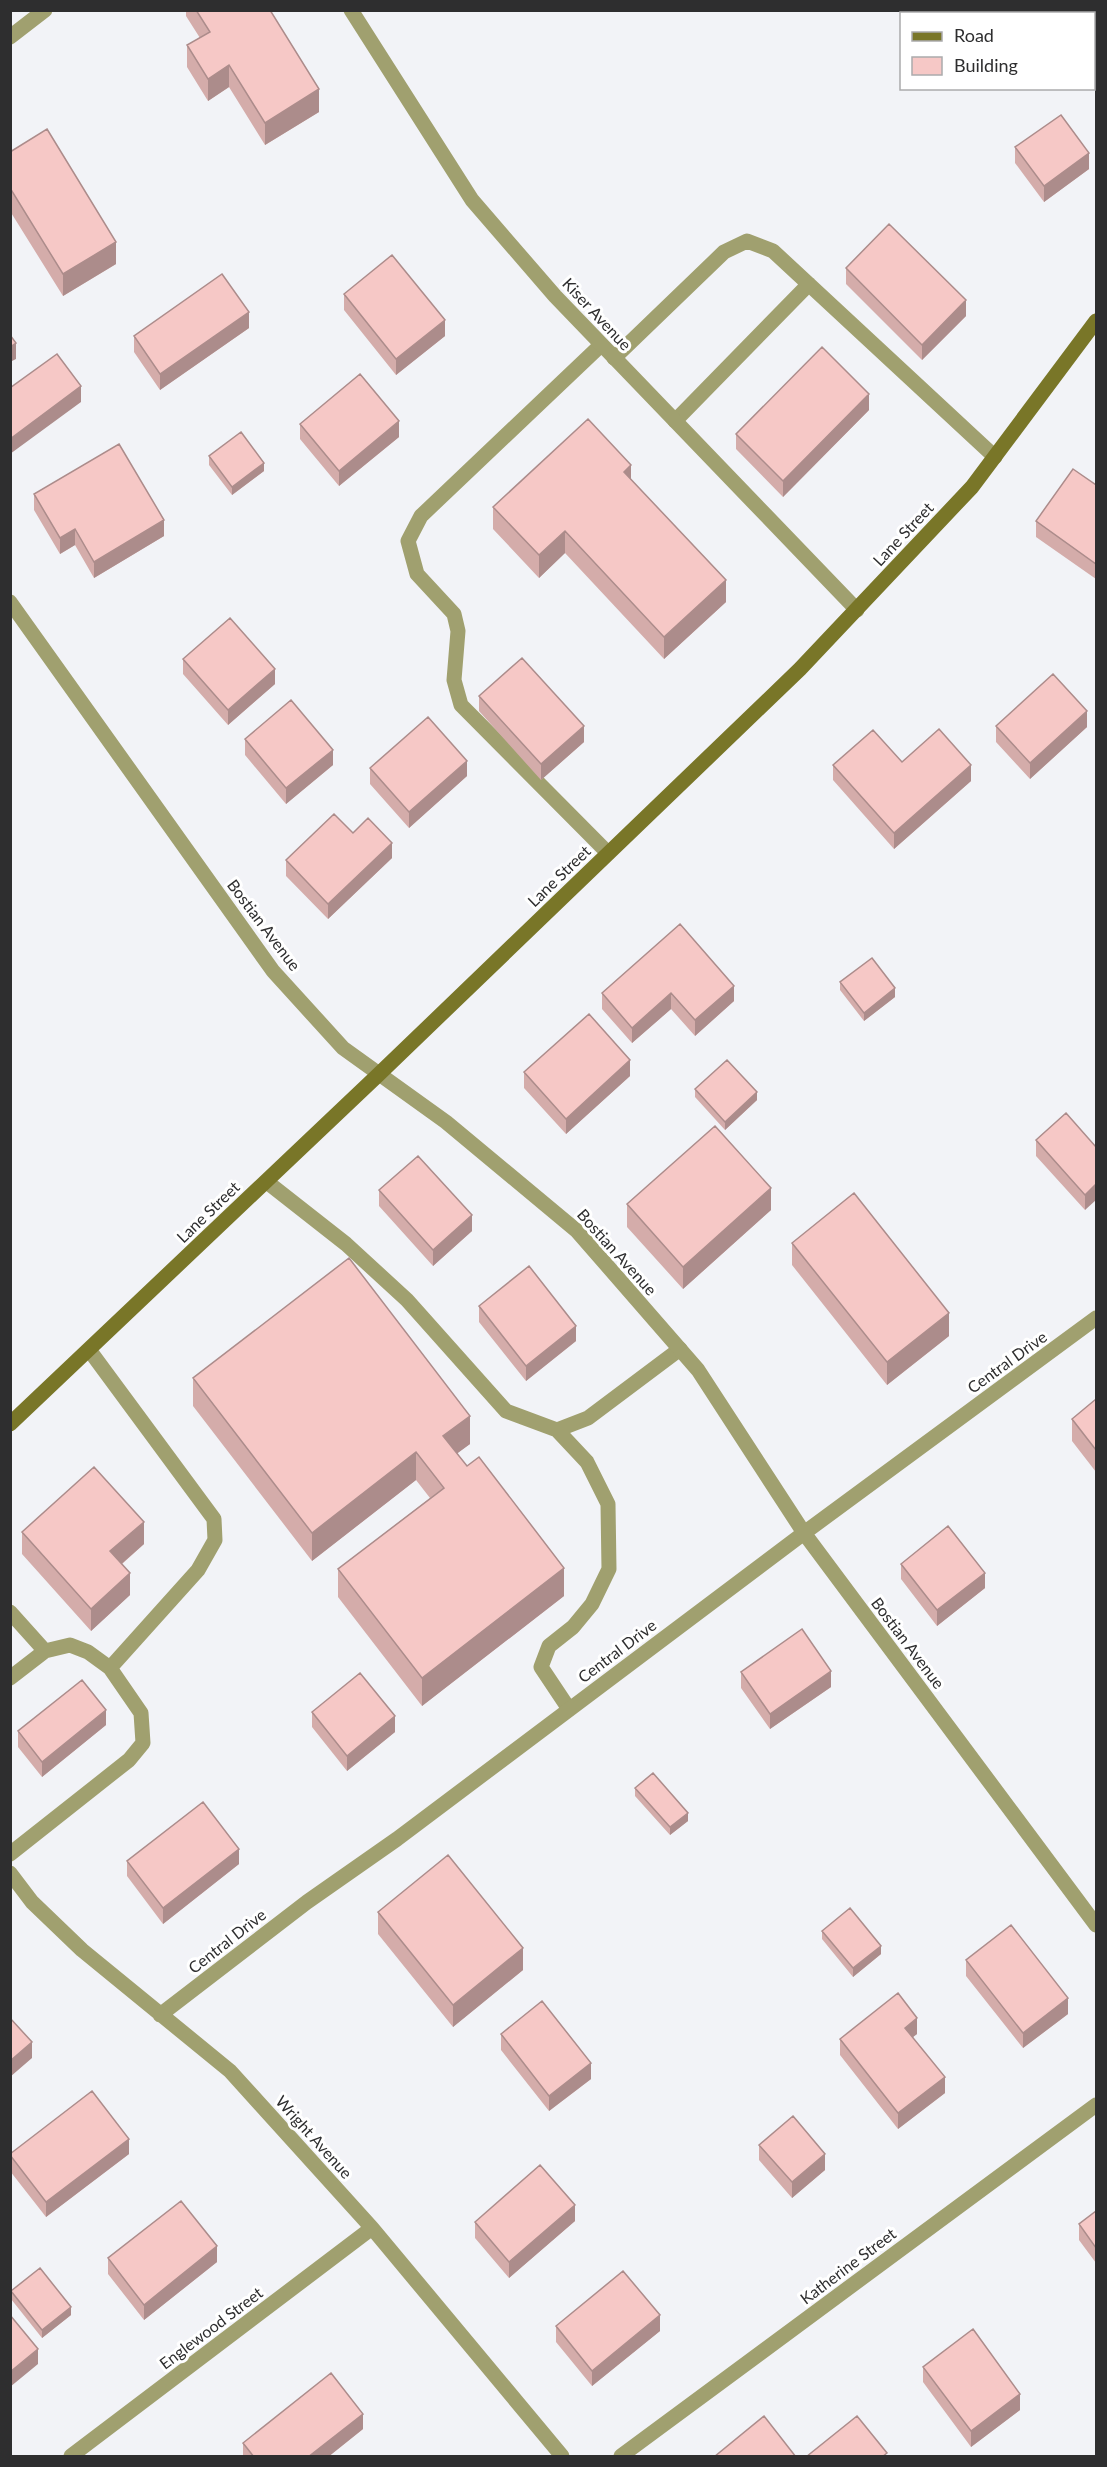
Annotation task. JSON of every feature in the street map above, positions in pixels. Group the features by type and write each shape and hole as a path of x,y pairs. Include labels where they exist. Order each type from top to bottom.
{"main road":[{"name":"Lane Street","path":"10,1424 267,1182 800,669 972,487 1096,321"}],"street":[{"path":"10,37 45,10"},
{"name":"Kiser Avenue","path":"351,10 472,200 601,345 857,610"},
{"path":"614,358 724,252 747,241 773,251 995,457"},
{"path":"675,421 809,284"},
{"path":"601,345 421,516 408,541 417,574 454,614 458,631 454,680 461,705 608,853"},
{"name":"Bostian Avenue","path":"10,602 273,971 343,1048 446,1122 577,1231 698,1370 804,1533 1096,1925"},
{"path":"267,1182 346,1244 407,1300 506,1411 556,1430 587,1462 608,1504 609,1569 592,1604 573,1627 549,1646 541,1667 569,1709"},
{"name":"Central Drive","path":"160,2015 307,1902 397,1839 804,1533 1096,1318"},
{"path":"90,1350 214,1519 215,1540 198,1570 110,1668"},
{"path":"556,1430 588,1418 680,1350"},
{"path":"10,1612 45,1651"},
{"path":"10,1678 45,1651 70,1645 88,1652 110,1668 141,1713 143,1743 129,1760 10,1854"},
{"name":"Wright Avenue","path":"10,1873 32,1902 82,1950 230,2071 372,2228 562,2457"},
{"name":"Katherine Street","path":"621,2457 1096,2105"},
{"name":"Englewood Street","path":"71,2457 372,2228"}],"building":[{"path":"196,10 270,10 319,89 265,123 229,65 208,79 187,45 210,32"},
{"path":"1043,10 1096,10 1096,30 1095,32 1095,12 1044,12"},
{"path":"1061,115 1089,153 1044,186 1015,147"},
{"path":"47,129 116,242 63,274 10,188 10,152"},
{"path":"889,224 966,300 922,345 846,268"},
{"path":"392,255 445,320 396,359 344,294"},
{"path":"222,274 249,312 160,374 134,336"},
{"path":"10,335 16,343 10,347"},
{"path":"822,347 869,394 783,481 736,434"},
{"path":"57,354 81,386 10,439 10,388"},
{"path":"360,374 399,421 339,471 300,424"},
{"path":"588,419 631,465 624,472 726,580 664,637 565,531 539,555 493,507"},
{"path":"241,432 264,463 232,487 209,456"},
{"path":"119,444 164,520 94,562 75,529 60,538 34,494"},
{"path":"1073,469 1096,485 1096,564 1036,521"},
{"path":"230,618 275,669 228,710 183,659"},
{"path":"522,658 584,726 541,764 479,696"},
{"path":"1053,674 1087,711 1030,763 996,726"},
{"path":"291,700 333,750 286,788 245,739"},
{"path":"428,717 467,761 409,812 370,768"},
{"path":"939,729 971,765 894,833 833,765 873,730 902,762"},
{"path":"334,814 353,833 368,818 392,843 328,904 286,860"},
{"path":"680,924 734,986 695,1020 671,993 632,1028 602,993"},
{"path":"872,958 895,988 864,1013 840,982"},
{"path":"589,1014 630,1060 566,1119 524,1072"},
{"path":"727,1060 757,1092 725,1122 695,1089"},
{"path":"1066,1113 1096,1147 1096,1184 1085,1195 1036,1140"},
{"path":"715,1126 771,1188 683,1267 627,1204"},
{"path":"418,1156 472,1215 433,1250 379,1190"},
{"path":"854,1193 949,1313 887,1362 792,1243"},
{"path":"349,1258 470,1416 443,1436 467,1466 479,1457 564,1568 422,1678 338,1569 444,1488 416,1452 312,1533 193,1378"},
{"path":"529,1266 576,1326 526,1366 479,1306"},
{"path":"1096,1399 1096,1450 1072,1419"},
{"path":"94,1467 144,1522 110,1551 130,1573 91,1609 22,1532"},
{"path":"948,1526 985,1573 937,1610 901,1564"},
{"path":"802,1629 831,1671 770,1714 741,1672"},
{"path":"360,1673 395,1716 347,1756 312,1712"},
{"path":"82,1680 106,1710 42,1762 18,1731"},
{"path":"653,1773 688,1813 670,1827 635,1788"},
{"path":"203,1802 239,1849 163,1908 127,1861"},
{"path":"448,1855 523,1948 453,2005 378,1912"},
{"path":"850,1908 881,1946 853,1968 822,1931"},
{"path":"1011,1925 1068,1998 1023,2033 966,1960"},
{"path":"898,1993 917,2018 905,2028 945,2077 898,2113 840,2039"},
{"path":"542,2001 591,2063 549,2096 501,2034"},
{"path":"10,2018 32,2042 10,2061"},
{"path":"92,2091 129,2139 46,2202 10,2154"},
{"path":"793,2116 825,2154 792,2182 759,2145"},
{"path":"540,2165 575,2205 509,2262 475,2222"},
{"path":"181,2201 217,2246 144,2305 108,2258"},
{"path":"1096,2211 1096,2248 1079,2224"},
{"path":"40,2268 71,2307 42,2330 11,2291"},
{"path":"623,2271 660,2315 592,2371 556,2326"},
{"path":"10,2315 38,2349 10,2372"},
{"path":"973,2329 1020,2394 971,2431 923,2367"},
{"path":"331,2373 363,2414 308,2457 254,2457 243,2443"},
{"path":"764,2416 796,2457 714,2457"},
{"path":"857,2416 887,2453 882,2457 806,2457"}]}
